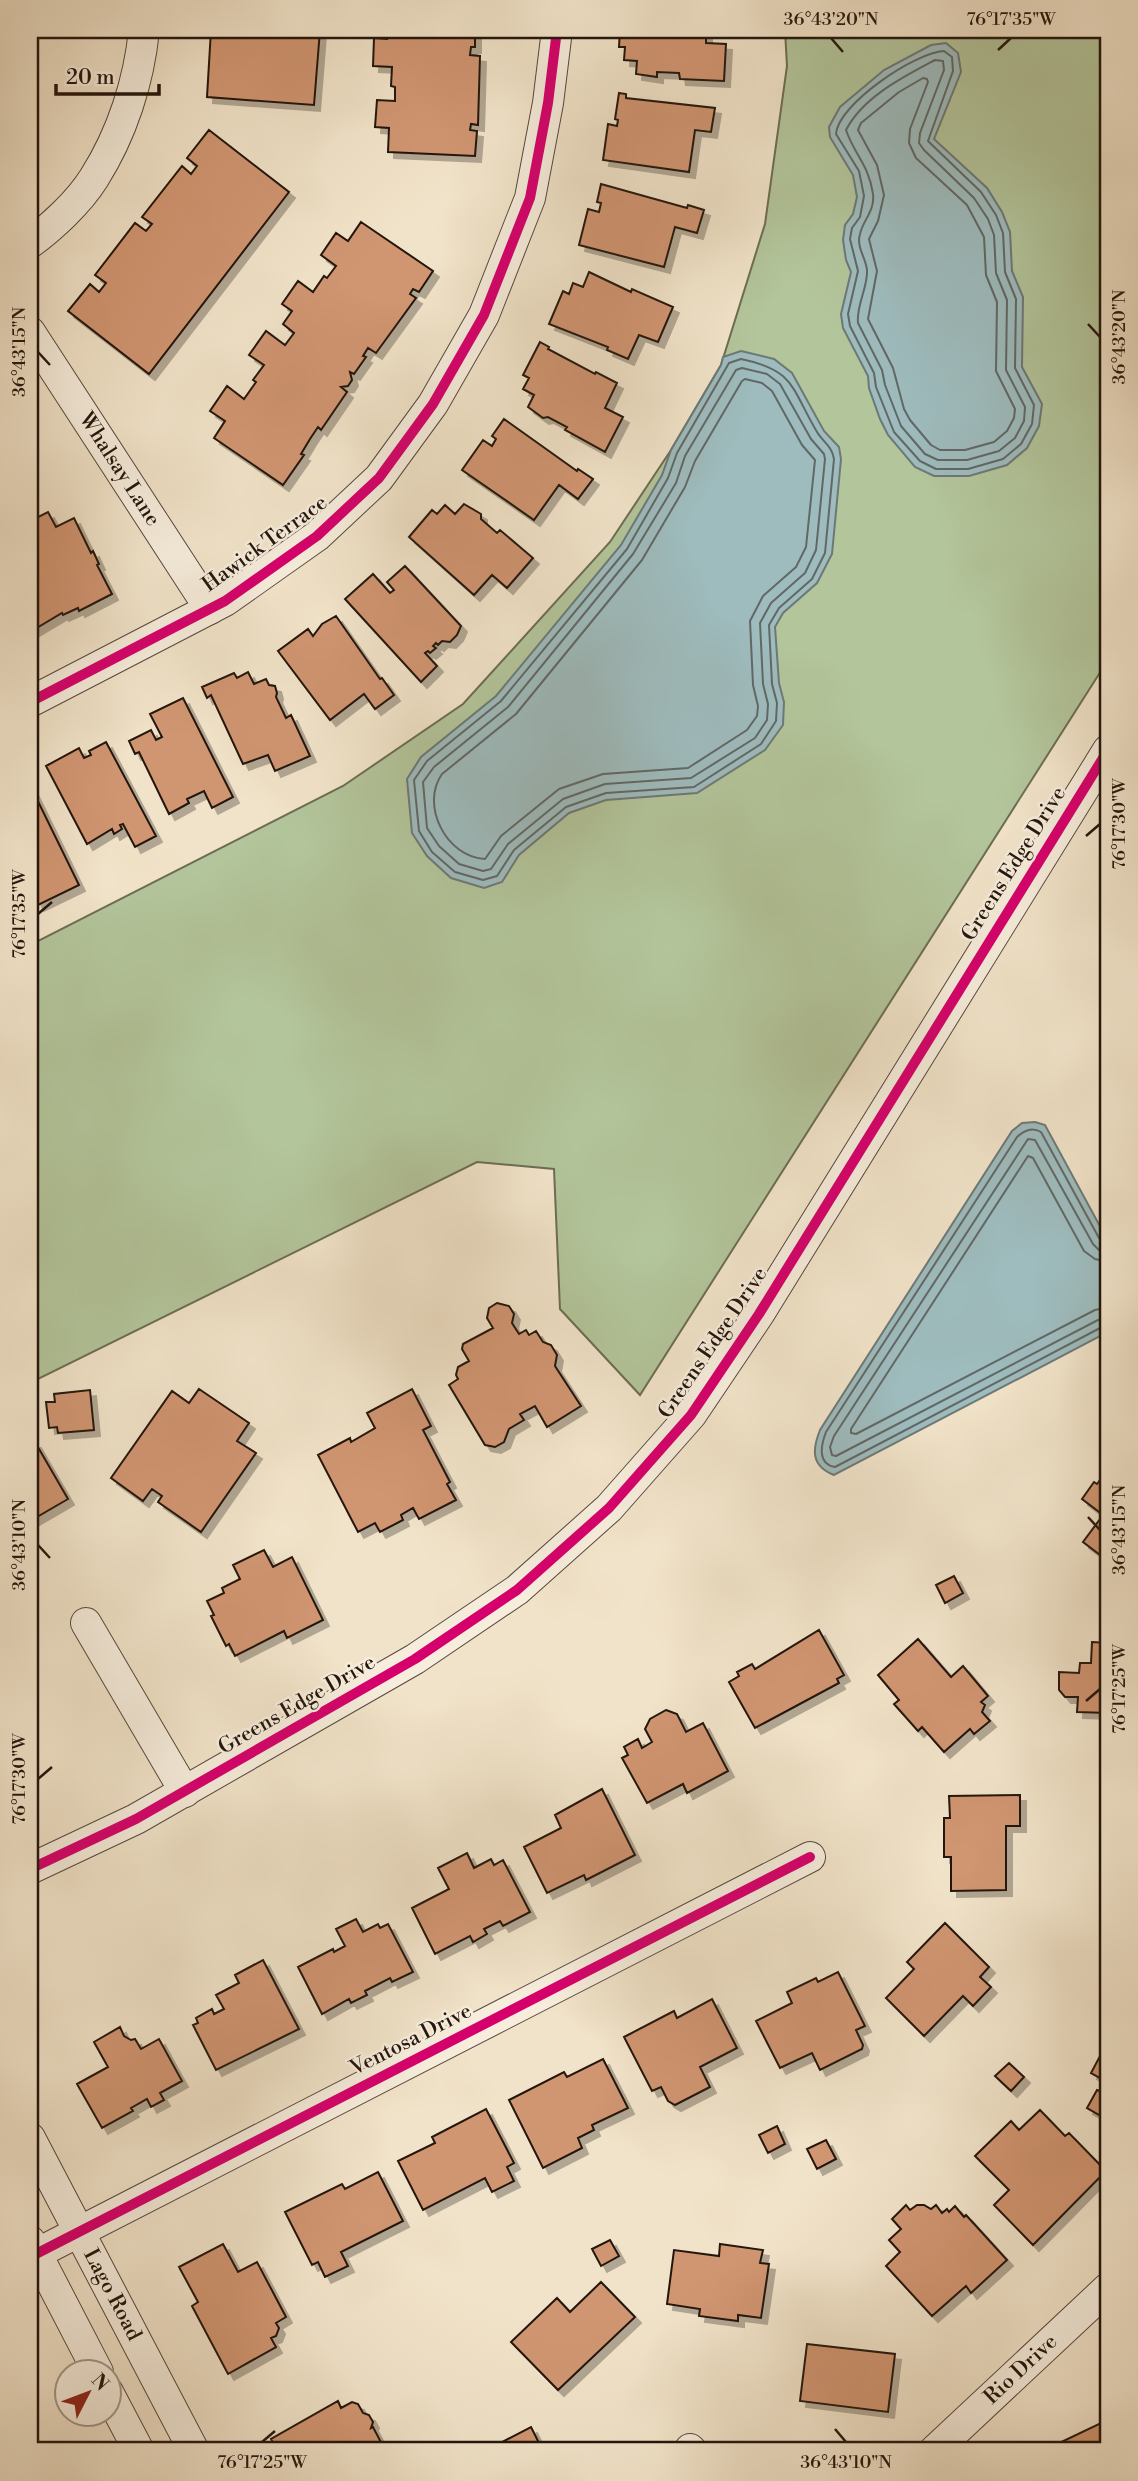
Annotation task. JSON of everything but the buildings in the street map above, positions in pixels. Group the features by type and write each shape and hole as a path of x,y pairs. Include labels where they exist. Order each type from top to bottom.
{"street":[{"path":"30,243 51,227 94,179 121,125 141,63 144,30"},
{"name":"Hawick Terrace","path":"30,702 225,601 317,536 379,478 433,404 484,315 530,198 548,103 557,30"},
{"name":"Whalsay Lane","path":"30,332 210,609"},
{"name":"Greens Edge Drive","path":"30,1869 136,1819 415,1659 517,1590 609,1508 691,1416 759,1314 1108,750"},
{"path":"86,1623 185,1792"},
{"name":"Ventosa Drive","path":"32,2250 77,2232 810,1857"},
{"name":"Lago Road","path":"30,2138 194,2451"},
{"path":"32,2250 90,2358"},
{"name":"Rio Drive","path":"934,2451 1108,2288"},
{"path":"122,2419 139,2451"}],"green space":[{"path":"785,30 1108,30 1108,660 640,1395 560,1309 554,1169 477,1162 30,1383 30,945 343,786 463,704 610,542 671,450 721,365 765,224 787,66"}],"water":[{"path":"946,43 958,53 961,72 934,139 987,188 1002,212 1010,232 1012,271 1023,297 1022,367 1042,404 1039,426 1027,448 1007,465 969,476 934,476 915,467 888,435 869,388 868,376 843,328 841,314 851,272 843,240 845,225 853,214 857,197 853,175 830,137 829,127 840,107 884,70 931,45"},
{"path":"741,351 774,359 792,373 824,431 839,447 841,459 832,554 817,583 783,613 775,627 779,683 784,702 783,725 765,750 697,793 606,800 569,813 519,855 502,882 484,888 451,878 427,856 412,833 407,779 421,757 496,696 621,545 662,475 671,450 721,365 723,357"},
{"path":"1035,1122 1045,1125 1108,1241 1108,1332 834,1475 826,1471 815,1457 820,1430 1012,1131 1022,1123"}],"cycle path":[{"path":"30,702 225,601 317,536 379,478 433,404 484,315 530,198 548,103 557,30"},
{"path":"30,1869 136,1819 415,1659 517,1590 609,1508 691,1415 759,1314 1108,750"},
{"path":"30,2257 810,1857"}]}
